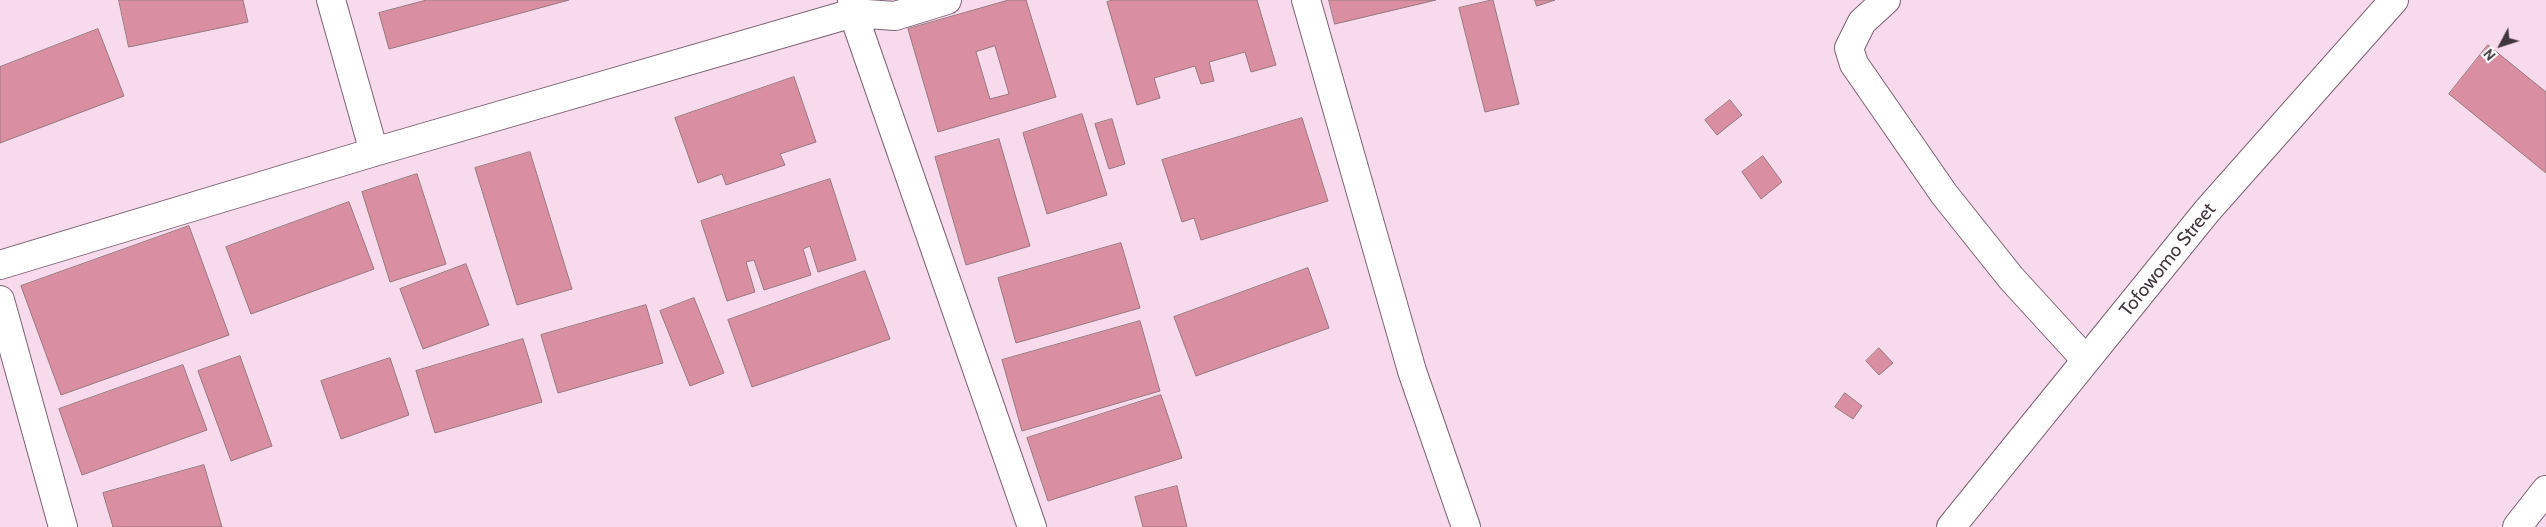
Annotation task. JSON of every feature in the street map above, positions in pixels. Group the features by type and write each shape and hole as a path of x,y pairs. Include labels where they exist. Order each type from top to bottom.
{"street":[{"path":"331,0 374,152"},
{"path":"0,265 852,6 895,16 947,0"},
{"path":"1306,0 1412,371 1466,527"},
{"path":"1886,0 1862,22 1849,48 1854,64 1944,194 2011,278 2086,360"},
{"name":"Tofowomo Street","path":"1951,527 2207,211 2394,0"},
{"path":"852,6 1032,527"},
{"path":"0,300 63,527"},
{"path":"2517,527 2546,490"}],"building":[{"path":"119,0 243,0 248,22 129,47"},
{"path":"427,0 569,0 389,49 379,13"},
{"path":"1009,0 1026,0 1056,97 938,132 908,29","holes":["995,46 1009,94 990,99 976,52"]},
{"path":"1113,0 1257,0 1276,65 1251,72 1245,52 1209,62 1214,81 1201,84 1195,66 1154,78 1160,98 1137,105 1107,2"},
{"path":"1329,0 1436,0 1335,24"},
{"path":"1493,0 1519,104 1485,112 1459,8"},
{"path":"1535,0 1555,0 1537,6"},
{"path":"98,29 124,96 0,143 0,67"},
{"path":"2488,45 2546,92 2546,173 2449,94"},
{"path":"794,77 816,142 780,154 785,165 726,185 722,174 698,183 675,118"},
{"path":"1730,100 1742,115 1717,135 1705,120"},
{"path":"1082,114 1107,195 1047,214 1023,133"},
{"path":"1302,118 1328,201 1201,240 1194,218 1182,222 1162,160"},
{"path":"1112,119 1125,164 1109,169 1095,124"},
{"path":"999,139 1030,246 966,265 935,157"},
{"path":"530,152 572,289 517,305 475,168"},
{"path":"1763,156 1782,182 1761,199 1742,172"},
{"path":"417,174 446,264 390,282 362,192"},
{"path":"830,179 856,260 818,272 810,246 803,249 811,275 764,290 754,260 746,262 755,292 727,301 701,221"},
{"path":"349,202 374,269 251,314 226,247"},
{"path":"189,226 229,335 61,395 21,286"},
{"path":"1121,243 1140,308 1016,343 998,278"},
{"path":"466,264 489,325 423,349 400,289"},
{"path":"1308,268 1329,328 1196,376 1174,317"},
{"path":"865,271 890,339 752,387 728,320"},
{"path":"694,298 724,373 690,386 660,311"},
{"path":"646,305 663,363 558,393 541,335"},
{"path":"1140,321 1160,391 1022,431 1002,360"},
{"path":"523,339 542,402 435,433 416,371"},
{"path":"1879,348 1893,363 1879,375 1866,361"},
{"path":"240,356 272,446 231,461 198,371"},
{"path":"390,358 409,415 341,439 321,381"},
{"path":"183,365 207,430 82,475 59,409"},
{"path":"1845,393 1862,406 1853,419 1835,407"},
{"path":"1161,395 1182,458 1048,501 1027,438"},
{"path":"204,465 222,527 113,527 103,493"},
{"path":"1177,486 1187,527 1143,527 1135,497"}]}
